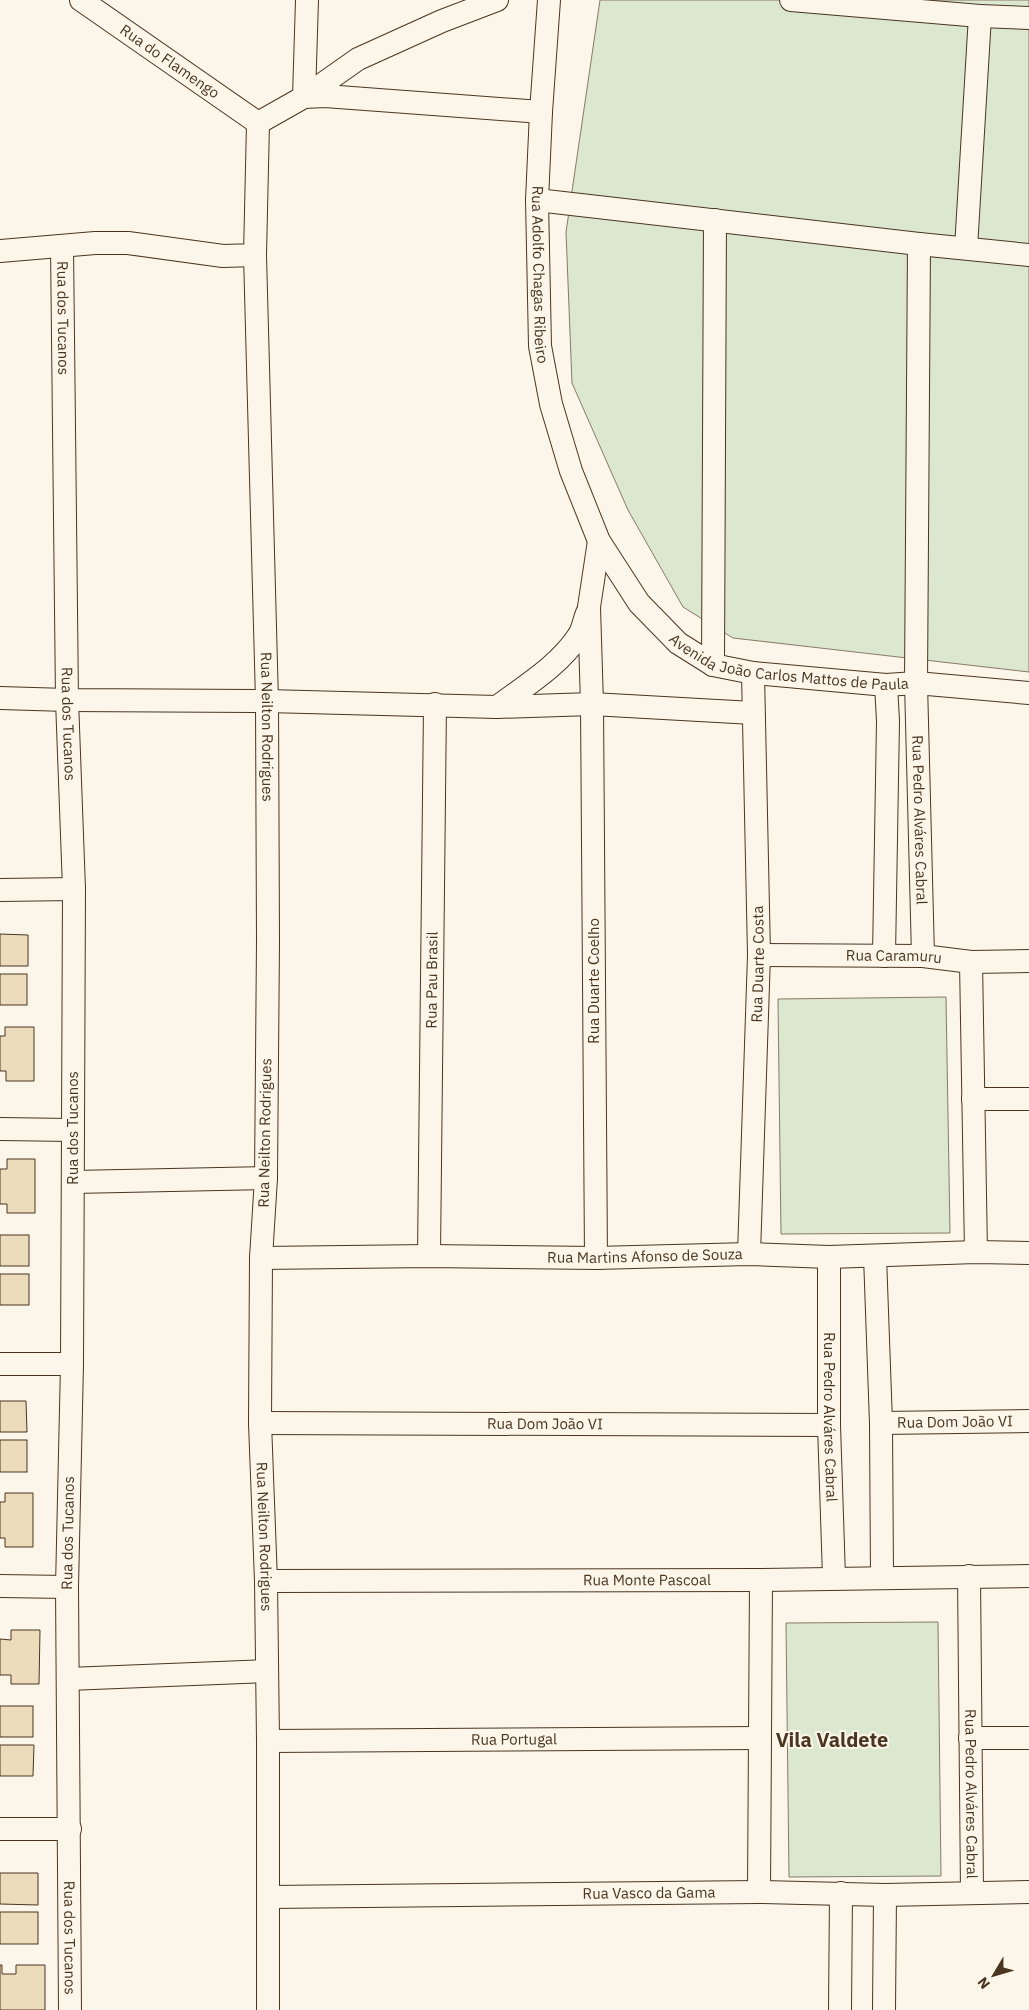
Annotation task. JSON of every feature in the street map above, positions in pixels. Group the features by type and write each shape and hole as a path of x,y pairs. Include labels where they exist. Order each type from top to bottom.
{"street":[{"name":"Rua do Flamengo","path":"81,0 258,123"},
{"path":"304,97 307,0"},
{"path":"258,123 304,97 358,59 442,11 497,0"},
{"name":"Rua Adolfo Chagas Ribeiro","path":"549,0 537,200 540,346 551,404 571,471 600,541"},
{"path":"791,0 980,16 1029,18"},
{"path":"966,248 980,16"},
{"path":"304,97 345,97 541,112"},
{"name":"Rua Neilton Rodrigues","path":"258,123 255,255 267,701 268,950 266,1178 261,1258 260,1423 266,1581 269,1897 268,2010"},
{"path":"537,200 1029,255"},
{"path":"713,665 715,220"},
{"path":"0,251 95,243 128,244 223,256 255,255"},
{"name":"Rua Pedro Alváres Cabral","path":"919,244 916,684 923,956"},
{"name":"Rua dos Tucanos","path":"62,246 67,700 74,889 72,1364 67,1587 70,2010"},
{"path":"497,707 539,676 560,657 579,634 589,607 600,541"},
{"name":"Avenida João Carlos Mattos de Paula","path":"600,541 639,603 678,643 713,665 753,673 886,685 916,684 1029,693"},
{"name":"Rua Duarte Coelho","path":"589,607 592,704 596,1258"},
{"name":"Rua Duarte Costa","path":"749,1254 759,955 753,673"},
{"name":"Rua Pedro Alváres Cabral","path":"884,956 888,721 886,685"},
{"path":"0,698 436,704 497,707 592,704 753,713"},
{"name":"Rua Pau Brasil","path":"429,1256 436,704"},
{"path":"0,890 74,889"},
{"name":"Rua Caramuru","path":"759,955 923,956 971,962 1029,961"},
{"path":"971,962 976,1252"},
{"path":"973,1099 1029,1099"},
{"path":"0,1129 72,1130"},
{"path":"73,1182 266,1178"},
{"name":"Rua Martins Afonso de Souza","path":"261,1258 429,1256 596,1258 749,1254 829,1257 976,1252 1029,1253"},
{"path":"875,1256 881,1423 882,1577"},
{"name":"Rua Pedro Alváres Cabral","path":"829,1257 829,1425 834,1577"},
{"path":"0,1364 72,1364"},
{"name":"Rua Dom João VI","path":"881,1423 1029,1421"},
{"name":"Rua Dom João VI","path":"260,1423 829,1425"},
{"name":"Rua Pedro Alváres Cabral","path":"969,1576 972,1892"},
{"name":"Rua Monte Pascoal","path":"266,1581 761,1580 834,1577 1029,1576"},
{"path":"760,1892 761,1580"},
{"path":"0,1586 67,1587"},
{"path":"68,1680 266,1671"},
{"name":"Rua Portugal","path":"268,1741 760,1738"},
{"path":"970,1738 1029,1738"},
{"path":"0,1829 70,1829"},
{"name":"Rua Vasco da Gama","path":"269,1897 760,1892 885,1895 1029,1892"},
{"path":"840,2010 841,1894"},
{"path":"884,2010 885,1895"}],"green space":[{"path":"600,0 1029,0 1029,672 733,638 683,607 628,510 572,383 566,232"},
{"path":"946,997 950,1233 781,1234 778,999"},
{"path":"938,1622 941,1876 789,1877 786,1623"}],"building":[{"path":"0,934 28,935 28,966 0,966"},
{"path":"0,974 27,974 27,1005 0,1005"},
{"path":"5,1027 34,1027 34,1081 6,1081 6,1071 0,1071 0,1036 5,1036"},
{"path":"7,1159 35,1159 35,1213 7,1213 7,1204 0,1204 0,1169 7,1169"},
{"path":"0,1235 29,1235 29,1266 0,1266"},
{"path":"0,1274 29,1274 29,1305 0,1305"},
{"path":"0,1401 26,1401 27,1432 0,1432"},
{"path":"0,1440 27,1440 27,1472 0,1472"},
{"path":"5,1493 33,1493 33,1547 5,1547 5,1538 0,1538 0,1502 5,1502"},
{"path":"11,1630 40,1630 39,1684 11,1684 11,1675 0,1675 0,1639 11,1640"},
{"path":"0,1706 33,1706 33,1737 0,1737"},
{"path":"0,1745 34,1745 33,1776 0,1776"},
{"path":"0,1873 38,1873 38,1905 0,1904"},
{"path":"0,1912 38,1912 38,1944 0,1944"},
{"path":"0,1965 2,1965 2,1974 16,1974 16,1965 45,1965 45,2010 0,2010"}],"district":[{"name":"Vila Valdete","path":"832,1740"}]}
